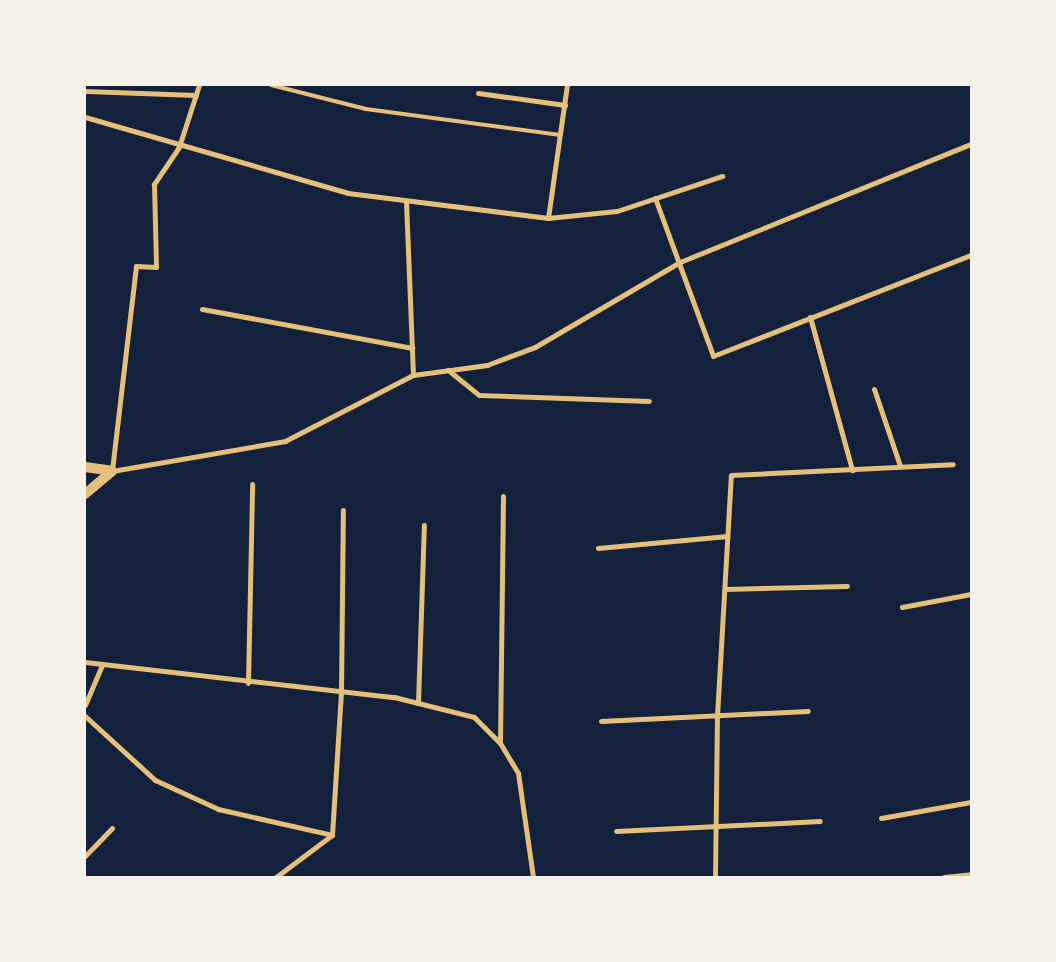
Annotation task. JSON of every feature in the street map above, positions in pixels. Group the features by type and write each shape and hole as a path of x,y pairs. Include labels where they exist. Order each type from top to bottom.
{"main road":[{"path":"85,467 112,471"},
{"path":"85,494 112,471"}],"street":[{"path":"199,85 179,147 154,184 156,267 136,266 112,471 285,441 413,375 487,365 534,347 680,262 971,144"},
{"path":"548,218 567,85"},
{"path":"85,91 196,95"},
{"path":"478,93 565,104"},
{"path":"85,117 179,147 348,193 548,218 617,211 722,176"},
{"path":"655,198 713,356 971,255"},
{"path":"406,201 413,375"},
{"path":"202,309 412,348"},
{"path":"810,317 852,470"},
{"path":"448,370 479,394 649,401"},
{"path":"874,389 900,466"},
{"path":"715,877 718,716 725,589 728,481 736,472 852,470 953,464"},
{"path":"248,683 252,484"},
{"path":"500,742 503,496"},
{"path":"276,877 332,835 341,692 343,510"},
{"path":"418,703 424,524"},
{"path":"598,548 727,536"},
{"path":"725,589 847,586"},
{"path":"902,607 971,594"},
{"path":"85,662 248,683 341,692 418,703 474,717 500,742 518,773 534,877"},
{"path":"85,705 102,665"},
{"path":"601,720 808,711"},
{"path":"85,716 156,780 218,809 332,835"},
{"path":"881,818 971,802"},
{"path":"616,831 820,821"},
{"path":"85,856 112,828"},
{"path":"944,877 971,874"}],"lane":[{"path":"271,85 366,109 560,135"}]}
